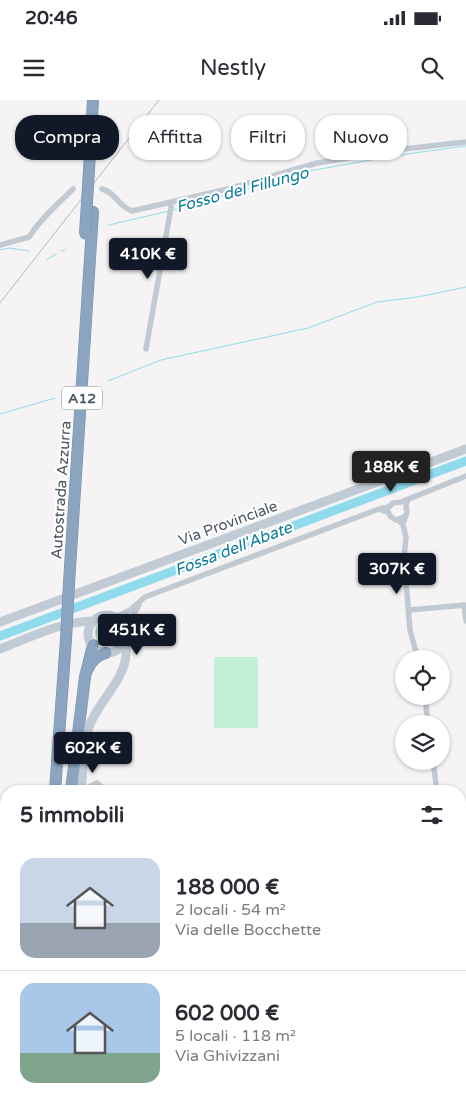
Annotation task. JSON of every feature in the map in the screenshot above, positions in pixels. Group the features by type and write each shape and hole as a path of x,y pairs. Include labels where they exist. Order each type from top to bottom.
{"highway":[{"name":"Autostrada Azzurra","path":"93,100 93,115"},
{"name":"Autostrada Azzurra","path":"98,115 100,100"},
{"name":"Autostrada Azzurra","path":"66,584 85,234 93,160"},
{"name":"Autostrada Azzurra","path":"49,785 62,639 93,212 94,160"},
{"name":"Autostrada Azzurra","path":"55,785 62,639"},
{"path":"75,785 85,677 91,641"},
{"path":"85,677 90,665 101,654 108,653"}],"main road":[{"name":"Via Provinciale","path":"0,622 466,449"},
{"path":"76,785 87,732 93,717 115,686 127,650 125,641 126,630 116,617 106,615 97,618 89,631 91,641"},
{"path":"0,649 70,624 84,621 93,622"},
{"path":"70,624 78,626 101,652 108,653 118,661 121,671"},
{"path":"108,653 122,646 125,641"}],"street":[{"path":"102,189 108,190 127,210 132,211 171,204 316,164 404,149 466,142"},
{"path":"0,245 29,237 46,216 74,189"},
{"path":"146,349 171,204"},
{"path":"403,504 408,499 466,476"},
{"path":"402,521 391,517 389,509 393,503 403,504"},
{"path":"403,504 407,512 402,521 406,537 404,558 410,630 416,650"},
{"path":"116,617 130,610 145,597 379,509 389,509"},
{"path":"126,630 133,614 145,597"},
{"path":"409,610 465,605 466,622"},
{"path":"434,770 436,785"}],"green space":[{"path":"108,620 118,623 121,633 118,643 108,646 98,643 95,633 98,623"},
{"path":"214,657 258,657 258,728 214,728"}],"waterway":[{"name":"Fosso del Fillungo","path":"173,210 309,171 399,155 466,146"},
{"name":"Fosso del Fillungo","path":"109,225 169,211"},
{"name":"Fosso del Fillungo","path":"0,250 9,248 29,251"},
{"name":"Fosso del Fillungo","path":"61,251 65,250"},
{"name":"Fosso del Fillungo","path":"46,260 56,254"},
{"path":"108,381 161,360 308,328 377,302 418,297 466,287"},
{"path":"0,414 55,398"},
{"name":"Fossa dell'Abate","path":"0,636 466,461"}],"railway":[{"path":"0,303 159,100"}]}
